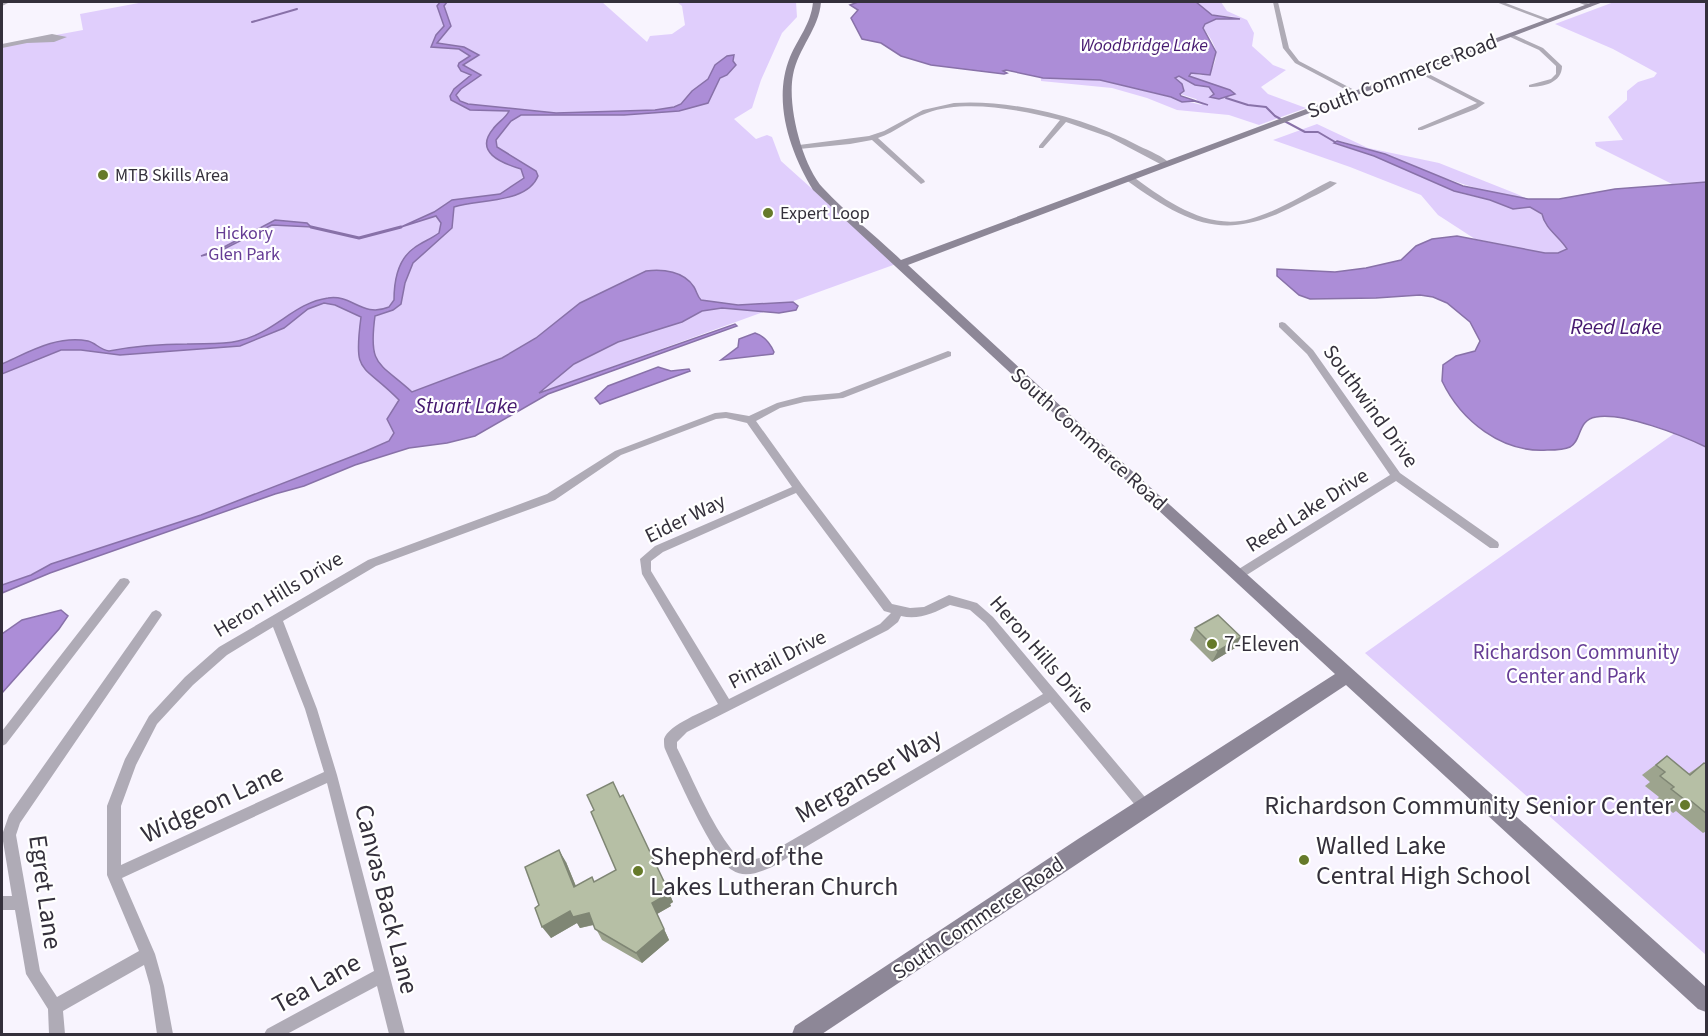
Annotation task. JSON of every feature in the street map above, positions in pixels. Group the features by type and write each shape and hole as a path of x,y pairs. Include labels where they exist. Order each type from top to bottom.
{"street":[{"path":"2,4 7,2"},
{"path":"817,2 817,11 793,59 787,84 789,118 817,188 901,264"},
{"path":"1275,2 1286,48 1297,62 1356,93"},
{"path":"1499,2 1548,20"},
{"path":"1580,2 1595,3"},
{"name":"South Commerce Road","path":"802,1035 1347,675 901,264 1595,3"},
{"path":"1510,35 1541,49 1559,66 1559,74 1553,80 1531,86"},
{"path":"2,46 27,41 52,36 64,37 54,40 27,41"},
{"path":"1417,70 1482,102 1474,108 1420,129"},
{"path":"799,147 873,137 921,113 962,104 994,105 1065,118 1116,135 1167,164"},
{"path":"1041,147 1065,118"},
{"path":"873,137 921,182"},
{"path":"1129,178 1184,213 1223,224 1244,223 1260,219 1333,183"},
{"name":"Southwind Drive","path":"1282,324 1310,352 1396,476 1494,545"},
{"path":"898,610 888,608 751,423 777,406 804,399 840,396 948,354"},
{"name":"Heron Hills Drive","path":"165,1035 157,986 148,954 114,875 114,806 130,763 153,720 189,681 223,651 372,563 551,497 602,462 635,446 715,416 726,415 751,423"},
{"name":"Reed Lake Drive","path":"1238,575 1396,476"},
{"name":"Eider Way","path":"726,706 646,571 645,559 659,549 798,488"},
{"path":"2,740 124,582"},
{"name":"Heron Hills Drive","path":"898,610 910,613 926,611 949,600 973,606 989,620 1145,807"},
{"name":"Pintail Drive","path":"670,740 683,728 884,627 894,619 898,610"},
{"name":"Egret Lane","path":"57,1035 55,1007 33,974 9,835 14,820 156,615"},
{"name":"Canvas Back Lane","path":"276,619 311,709 331,775 397,1035"},
{"path":"1347,675 1707,1001"},
{"name":"Merganser Way","path":"670,740 671,749 720,844 734,864 747,869 767,862 1052,694"},
{"name":"Widgeon Lane","path":"114,875 331,775"},
{"path":"2,903 20,903"},
{"path":"55,1007 148,954"},
{"name":"Tea Lane","path":"272,1035 382,975"}],"green space":[{"name":"Hickory Glen Park","path":"144,2 602,2 647,42 650,36 672,34 685,25 682,6 677,2 796,2 797,17 782,33 761,80 752,108 734,119 756,139 767,135 772,137 781,161 896,264 2,588 2,45 83,30 80,14"},
{"path":"1196,2 1221,2 1227,11 1247,20 1254,33 1252,46 1273,65 1286,70 1261,87 1268,94 1306,108 1259,125 1229,115 1177,110 1112,88 1041,81 1041,78 1100,80 1202,105 1196,99 1180,94 1184,91 1175,77 1183,77 1195,85 1203,84 1212,89 1214,94 1211,97 1234,92 1189,76 1189,74 1206,74 1215,62 1216,51 1203,28 1205,24 1216,19 1237,17 1212,15"},
{"path":"1614,2 1706,2 1706,182 1672,184 1596,146 1595,142 1623,140 1608,117 1627,100 1627,91 1638,82 1654,77 1657,73 1613,49 1555,24"},
{"path":"1317,124 1368,148 1439,163 1525,198 1478,189 1340,141 1335,144 1374,156 1463,194 1490,200 1513,209 1530,207 1542,215 1567,249 1558,253 1545,253 1475,239 1438,215 1421,195 1273,140"},
{"name":"Richardson Community Center and Park","path":"1706,411 1706,955 1365,653"}],"water":[{"name":"Stuart Lake","path":"440,2 447,2 444,6 451,26 437,43 464,47 479,55 463,65 481,75 456,95 460,101 468,104 556,113 655,110 681,104 692,91 708,79 715,65 727,56 734,55 733,61 736,65 727,75 720,78 708,103 679,111 624,115 521,115 511,121 496,140 497,147 536,171 538,176 524,192 501,199 454,207 452,228 413,263 405,283 401,304 393,310 375,316 373,345 375,355 378,362 391,375 412,392 502,358 536,338 580,303 646,271 666,271 685,277 701,300 738,305 793,302 798,306 796,310 779,313 722,308 702,311 682,322 618,342 574,364 539,393 735,324 737,326 548,394 475,436 447,443 409,448 355,465 304,486 275,494 50,573 2,593 2,585 31,575 51,564 201,515 389,441 394,433 387,419 399,400 363,367 358,350 361,317 335,305 324,303 308,309 284,328 240,346 120,355 61,350 2,374 2,364 54,342 65,340 88,341 109,351 168,344 238,341 263,332 304,306 328,298 344,299 371,310 389,307 394,300 400,265 414,248 439,233 441,223 436,216 401,227 434,212 452,200 500,194 524,178 521,169 498,160 488,150 488,137 509,111 470,110 451,100 450,96 454,89 471,75 461,71 458,66 470,56 459,49 431,47 436,35 444,26 437,6"},
{"name":"Woodbridge Lake","path":"858,2 1196,2 1212,15 1240,19 1216,19 1205,24 1203,28 1216,52 1210,75 1191,73 1189,76 1230,90 1235,94 1219,99 1210,97 1214,94 1209,87 1195,85 1179,76 1175,78 1182,84 1184,91 1180,94 1181,96 1208,105 1194,101 1182,102 1171,97 1100,80 1043,78 1006,70 1003,71 1007,73 1004,74 931,65 901,56 881,43 862,39 851,18 858,10 850,5"},
{"name":"Reed Lake","path":"1337,141 1385,154 1463,186 1528,199 1559,199 1615,189 1706,182 1706,447 1652,426 1607,416 1596,417 1586,422 1574,444 1568,448 1530,450 1514,446 1485,432 1472,421 1450,396 1442,381 1443,365 1456,356 1475,351 1480,341 1470,322 1447,303 1420,295 1310,299 1299,295 1277,276 1277,269 1335,272 1366,268 1401,260 1416,246 1432,239 1457,236 1545,253 1558,253 1567,249 1549,229 1542,214 1530,207 1513,209 1490,200 1454,191 1374,156 1334,143"},
{"path":"275,220 307,223 311,227 272,225 218,252 201,256 224,247"},
{"path":"755,333 767,340 773,354 721,360 738,347 739,339"},
{"path":"658,367 671,371 689,369 690,371 600,404 595,398 608,386"},
{"path":"61,610 68,616 59,629 2,693 2,634 22,620"}],"building":[{"path":"1218,615 1241,637 1218,651 1195,628"},
{"path":"1667,756 1690,775 1704,763 1707,764 1707,814 1671,789 1674,787 1660,776 1665,772 1656,765"},
{"name":"Shepherd of the Lakes Lutheran Church","path":"613,782 620,797 623,795 668,890 665,892 666,895 652,903 664,929 636,953 595,929 589,913 573,917 570,911 542,927 535,908 539,905 525,867 559,850 574,887 592,877 594,882 616,870 591,812 594,810 587,795"}],"waterway":[{"path":"252,22 297,9"},
{"path":"1226,98 1248,105 1266,107 1275,116 1305,132 1318,132 1335,142"},
{"path":"311,227 359,238 401,227"}],"place":[{"name":"MTB Skills Area","path":"103,175"},
{"name":"Expert Loop","path":"768,213"},
{"name":"7-Eleven","path":"1212,644"},
{"name":"Richardson Community Senior Center","path":"1685,805"},
{"name":"Walled Lake Central High School","path":"1304,860"},
{"name":"Shepherd of the Lakes Lutheran Church","path":"638,871"}]}
